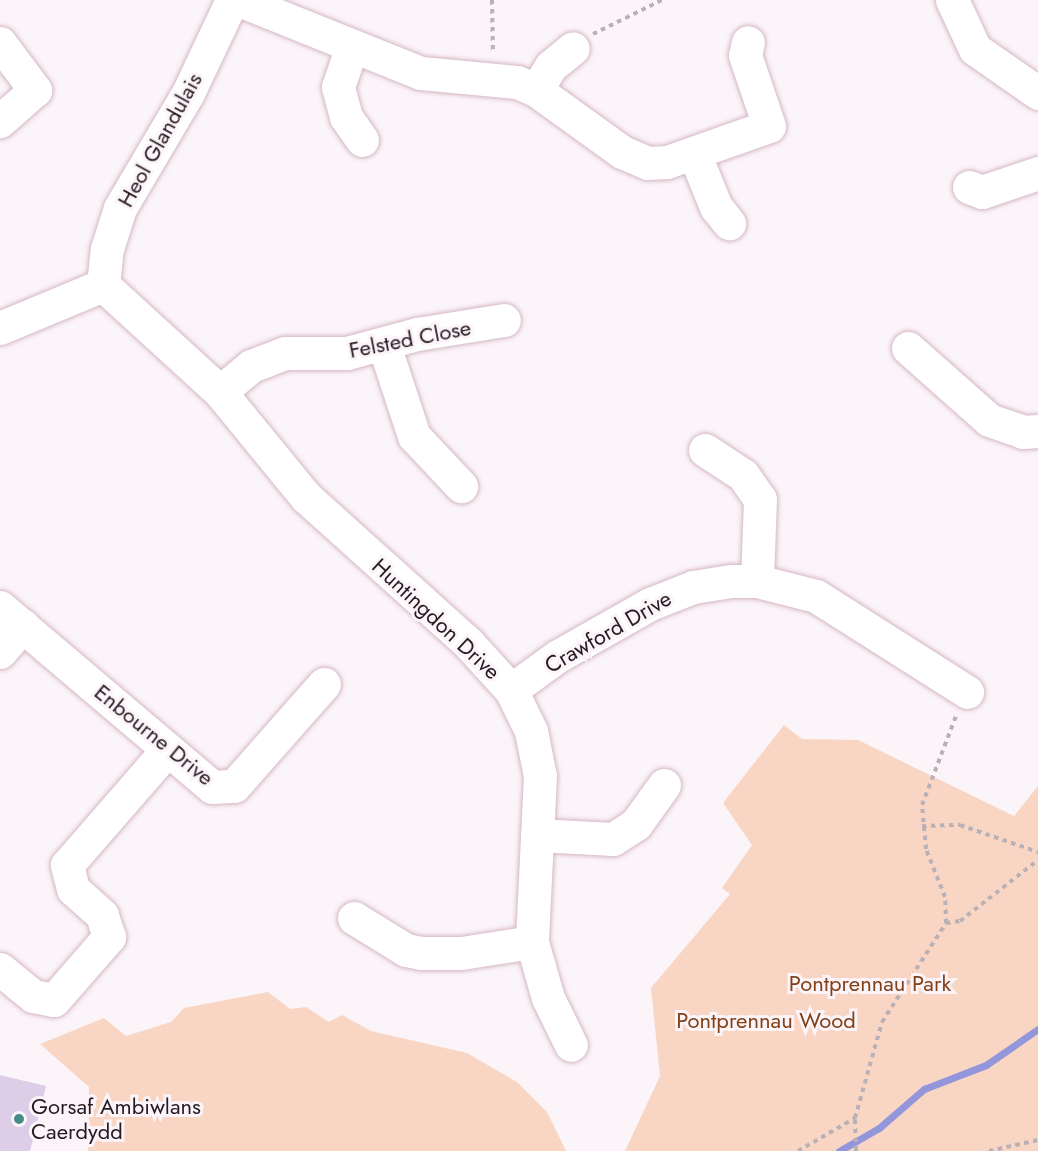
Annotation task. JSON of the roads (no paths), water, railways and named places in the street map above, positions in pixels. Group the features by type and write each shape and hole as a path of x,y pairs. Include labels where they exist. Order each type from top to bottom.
{"street":[{"name":"Heol Glandulais","path":"103,285 107,249 120,208 188,93 232,0"},
{"path":"239,0 352,46 441,78 493,79 536,90 634,159 667,162 769,126 745,55 748,42"},
{"path":"951,0 975,49 1038,93"},
{"path":"0,44 35,90 0,121"},
{"path":"352,46 339,93 346,117 362,140"},
{"path":"536,90 551,66 573,48"},
{"path":"694,153 716,207 729,222"},
{"path":"969,187 982,192 1038,173"},
{"path":"0,328 103,285"},
{"name":"Huntingdon Drive","path":"103,285 220,392 306,497 469,644 512,690 537,754 537,835 532,942 548,998 571,1045"},
{"name":"Felsted Close","path":"220,392 250,366 285,353 347,353 384,345 417,334 504,320"},
{"path":"384,345 414,436 461,486"},
{"path":"908,348 989,420 1037,436"},
{"path":"705,450 743,475 760,499 757,581"},
{"name":"Crawford Drive","path":"512,690 558,657 657,600 700,586 757,581 799,590 844,609 967,692"},
{"path":"0,652 11,616"},
{"name":"Enbourne Drive","path":"11,616 212,788 234,786 324,684"},
{"path":"0,969 33,996 54,999 109,937 102,915 73,889 67,865 167,750"},
{"path":"537,835 613,839 636,824 664,785"},
{"path":"354,918 406,950 421,953 461,953 532,942"}],"waterway":[{"path":"839,1151 879,1128 924,1089 986,1065 1038,1029"}],"place":[{"name":"Gorsaf Ambiwlans Caerdydd","path":"19,1119"}],"park label":[{"name":"Pontprennau Park","path":"870,984"},
{"name":"Pontprennau Wood","path":"766,1021"}]}
